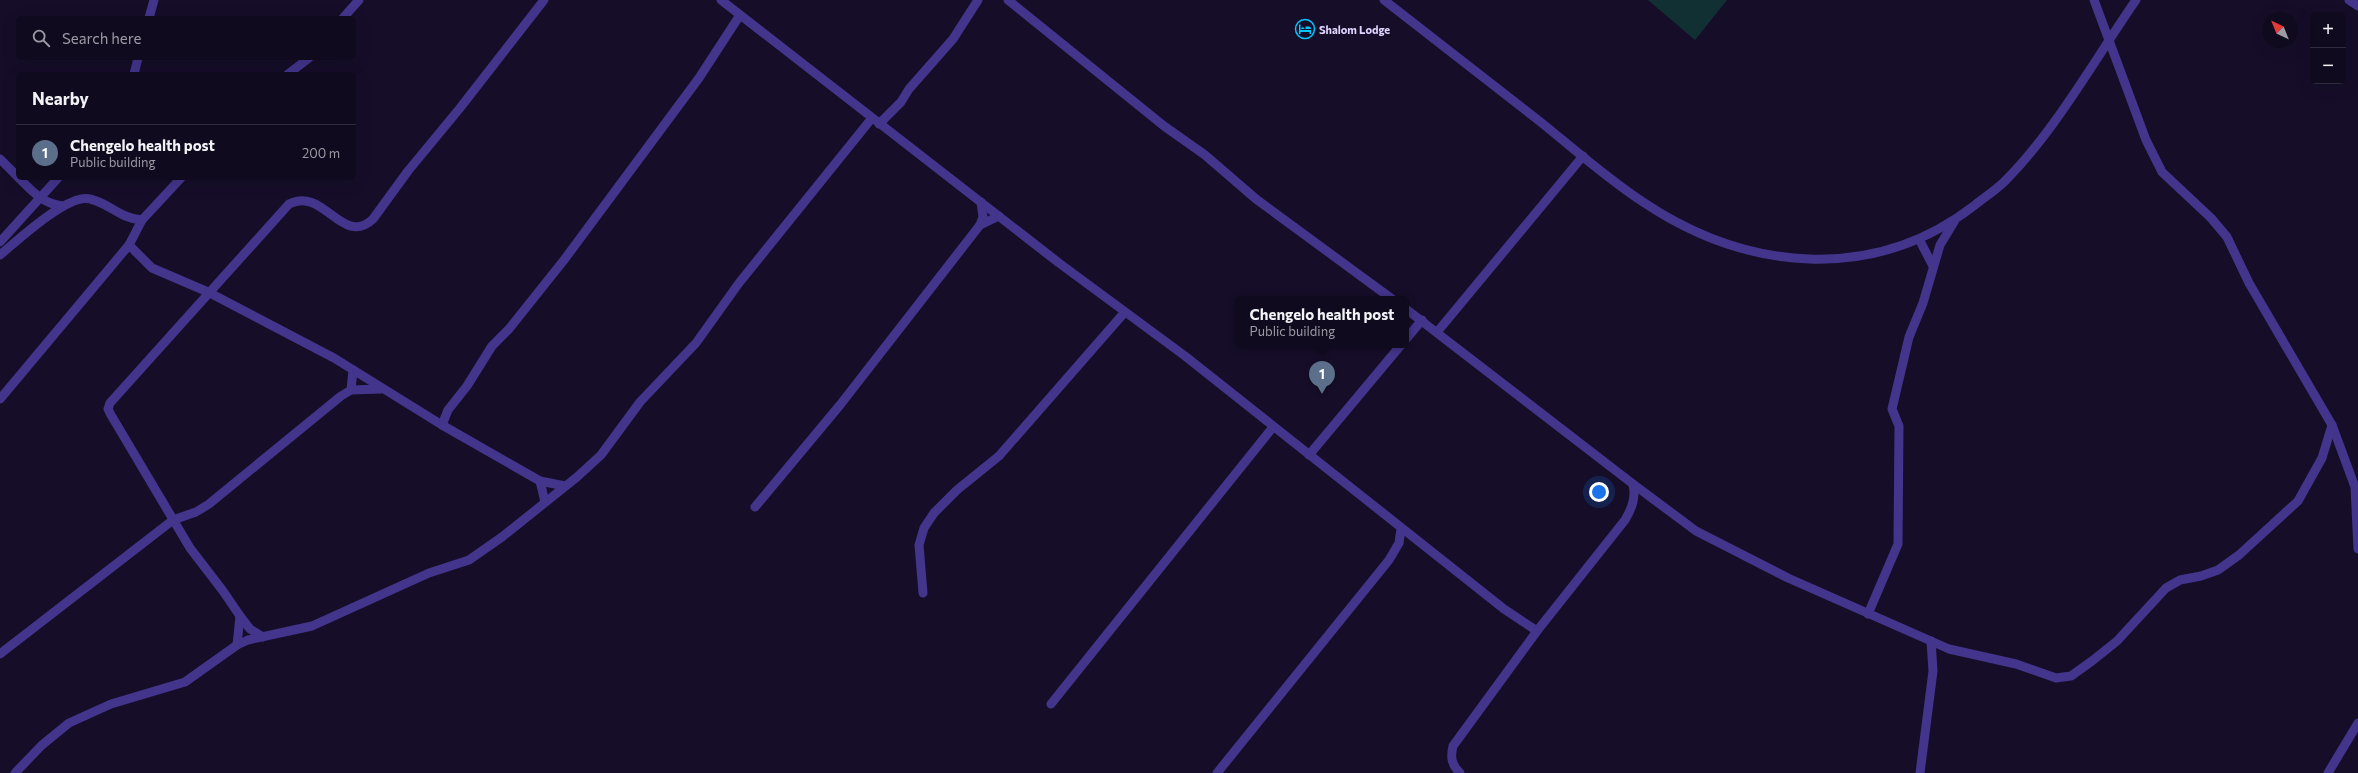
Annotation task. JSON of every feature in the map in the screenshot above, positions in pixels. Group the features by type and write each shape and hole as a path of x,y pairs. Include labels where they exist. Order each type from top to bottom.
{"street":[{"path":"150,16 154,0"},
{"path":"345,16 359,0"},
{"path":"263,637 250,629 190,548 108,409 115,396 289,204 296,200 306,200 316,204 348,226 357,229 365,227 373,219 430,143 460,108 544,0"},
{"path":"721,0 1124,313 1185,356 1504,609 1537,631"},
{"path":"15,773 42,745 69,723 111,704 185,682 199,674 237,645 248,640 312,626 430,573 469,560 502,537 602,455 640,402 696,343 739,283 876,121 901,102 909,89 953,39 978,0"},
{"path":"1008,0 1164,126 1205,155 1256,199 1388,296"},
{"path":"1384,0 1648,205 1720,243 1752,252 1815,260 1848,258 1879,252 1919,239 1954,221 2004,182 2056,117 2136,0"},
{"path":"2094,0 2146,140 2162,172 2211,218 2227,237 2249,283 2332,425 2355,487 2358,549"},
{"path":"2349,0 2358,6"},
{"path":"442,425 448,410 468,386 492,346 531,302 650,145 699,78 740,15"},
{"path":"134,72 138,60"},
{"path":"291,72 306,60"},
{"path":"1438,332 1583,156"},
{"path":"0,159 16,176"},
{"path":"20,180 39,198 51,204 63,206"},
{"path":"0,242 56,180"},
{"path":"0,400 129,245 142,220 179,180"},
{"path":"0,255 63,206 76,200 90,198 120,215 142,220"},
{"path":"755,507 840,404 980,225 983,217 981,202"},
{"path":"980,225 999,216"},
{"path":"1868,614 1898,544 1899,426 1892,409 1909,337 1923,304 1940,245 1954,221"},
{"path":"1919,239 1933,266"},
{"path":"129,245 152,268 208,292 353,370 442,425 540,481 565,486"},
{"path":"194,285 196,305"},
{"path":"1409,311 1696,531 1788,578 1949,649 2016,664 2056,678 2071,676 2117,641 2166,588 2180,580 2201,576 2218,570 2239,555 2298,501 2322,458 2332,425"},
{"path":"923,593 919,545 924,528 934,513 957,490 999,456 1124,313"},
{"path":"1409,335 1422,320"},
{"path":"1309,455 1398,348"},
{"path":"351,390 353,370"},
{"path":"0,654 173,520 196,512 209,504 290,439 334,401 351,390 372,388 384,389"},
{"path":"427,416 448,410"},
{"path":"1051,704 1273,427"},
{"path":"540,481 545,502"},
{"path":"1460,773 1453,764 1451,754 1453,746 1537,631 1625,520 1633,504 1635,493 1633,484"},
{"path":"1217,773 1389,560 1400,542 1402,529"},
{"path":"237,645 240,616"},
{"path":"1920,773 1933,671 1931,641"},
{"path":"2328,773 2358,723"}],"green space":[{"path":"1648,0 1727,0 1695,40"}],"place":[{"name":"Shalom Lodge","path":"1305,29"},
{"name":"Chengelo health post","path":"1322,394"}]}
